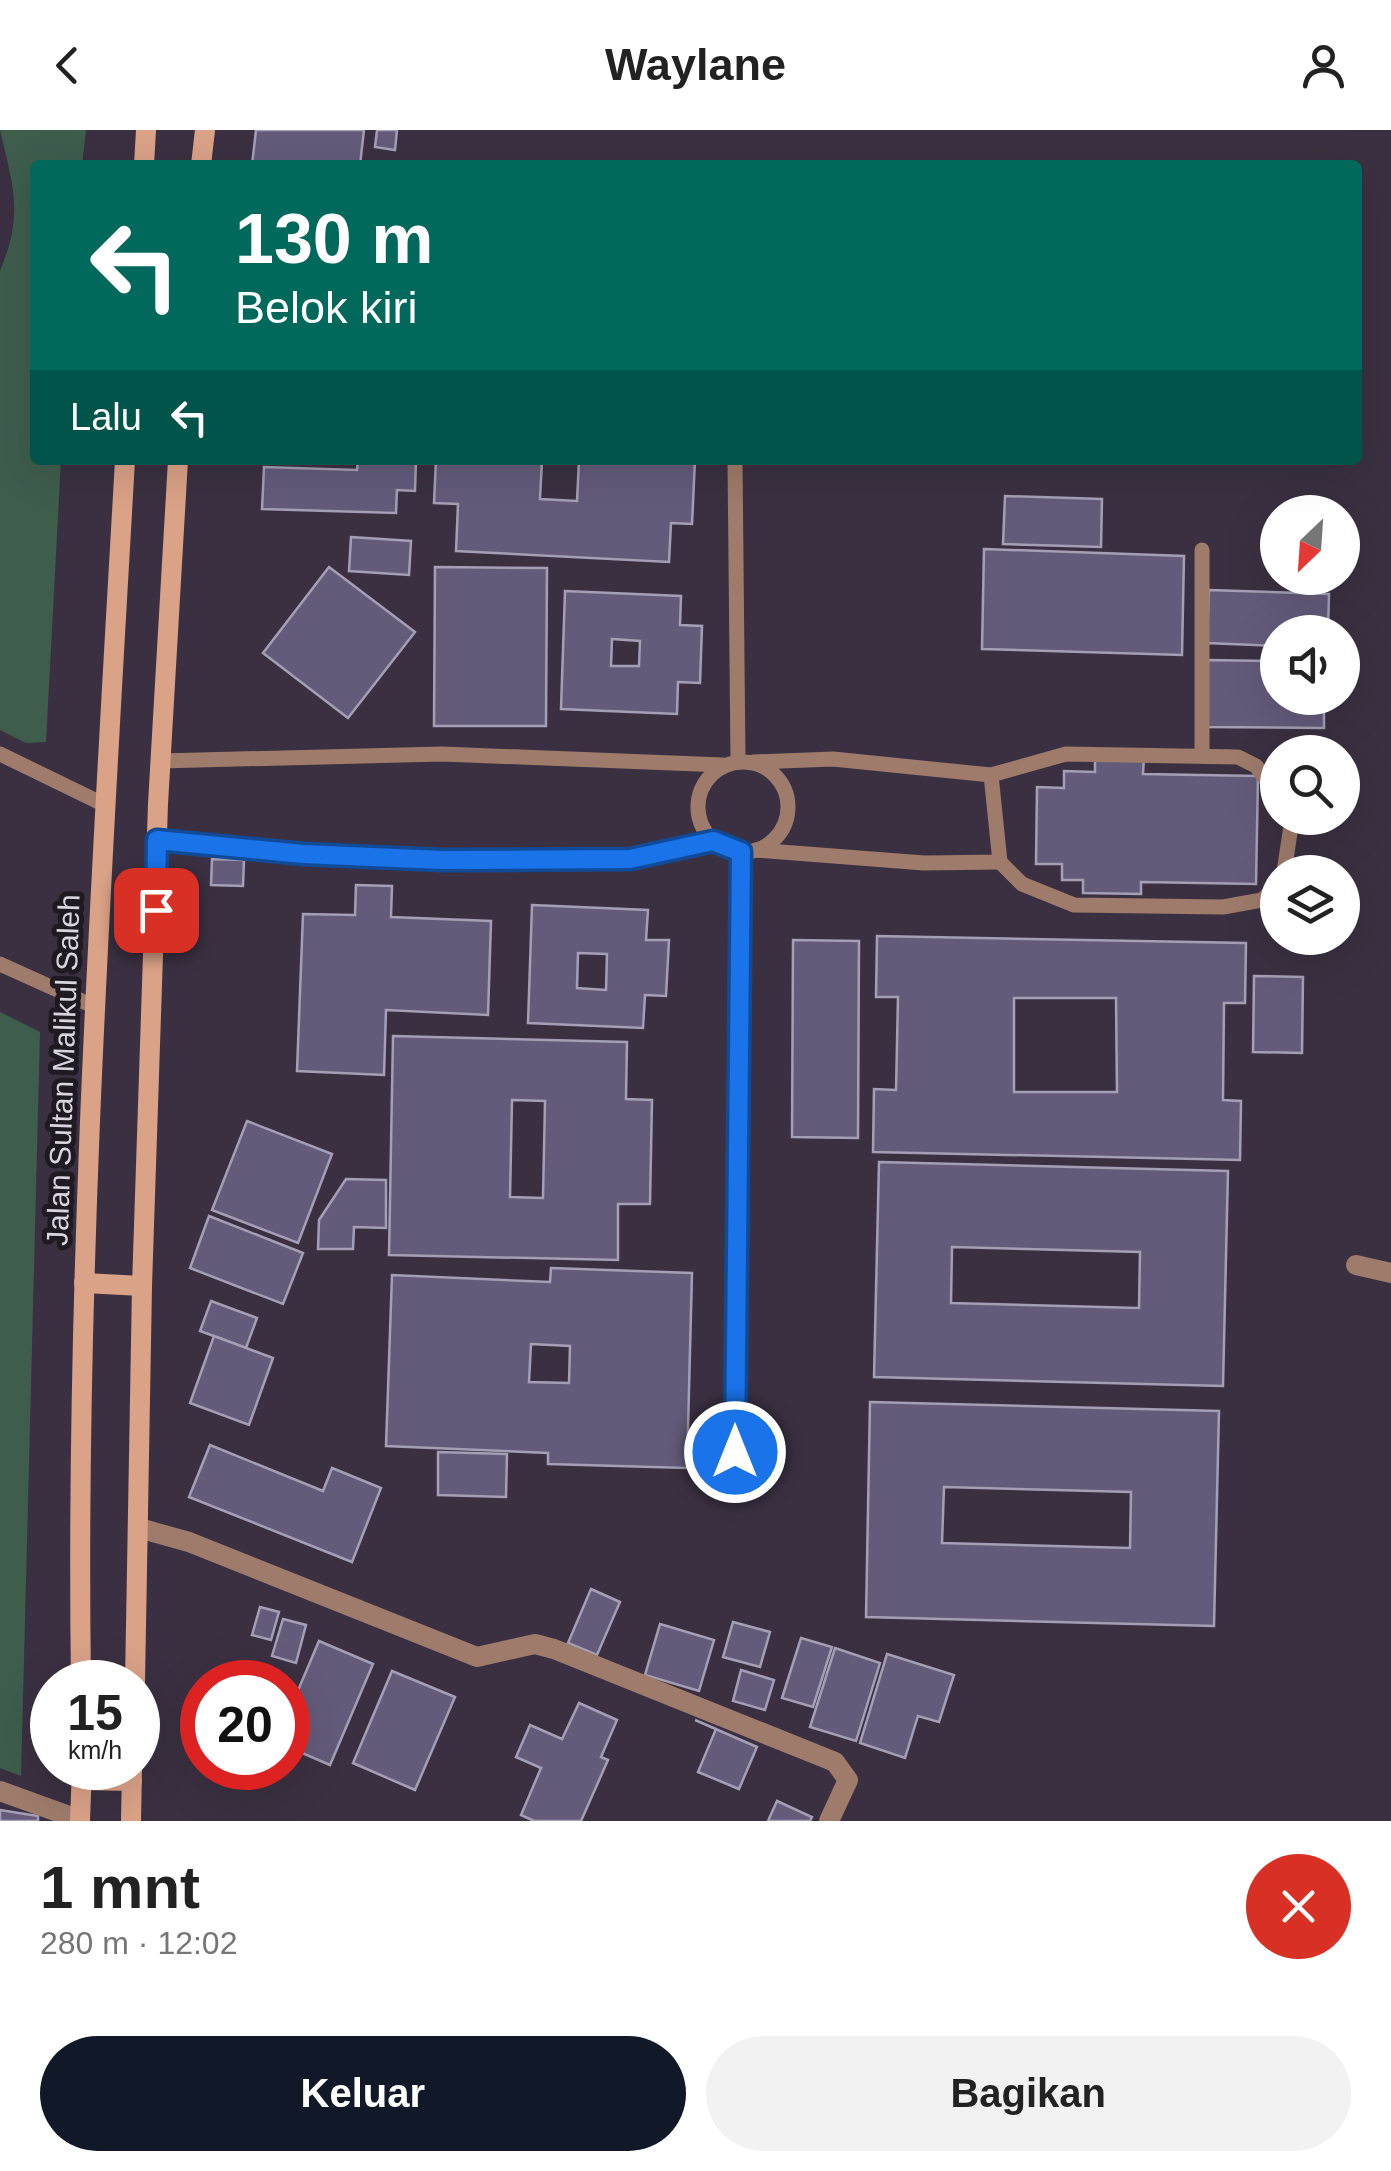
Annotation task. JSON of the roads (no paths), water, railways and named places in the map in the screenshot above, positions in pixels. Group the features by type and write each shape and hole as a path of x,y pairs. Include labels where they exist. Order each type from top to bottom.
{"main road":[{"path":"144,160 146,130"},
{"path":"202,160 205,130"},
{"name":"Jalan Sultan Malikul Saleh","path":"81,1660 78,1530 94,1006 125,465"},
{"path":"136,1660 142,1286 157,840 178,465"},
{"path":"84,1283 142,1286"},
{"path":"80,1820 81,1790"},
{"path":"131,1821 132,1790"}],"street":[{"path":"1356,1265 1391,1274"},
{"path":"139,1528 189,1542 477,1657 535,1644 554,1649 834,1762 848,1780 829,1821"},
{"path":"0,1791 80,1820"}],"lane":[{"path":"734,465 738,763"},
{"path":"1202,550 1202,756"},
{"path":"0,754 105,805"},
{"path":"160,762 442,754 738,763 833,759 991,775 1066,754 1238,757 1260,771"},
{"path":"713,841 698,816 702,786 738,763"},
{"path":"738,763 778,777 790,805 780,834 748,851"},
{"path":"991,775 1000,862 1022,884 1074,905 1223,907 1260,900"},
{"path":"157,840 303,854 442,860 630,859 713,841 748,851 924,864 1000,862"},
{"path":"735,1452 748,851"},
{"path":"0,964 94,1006"}]}
